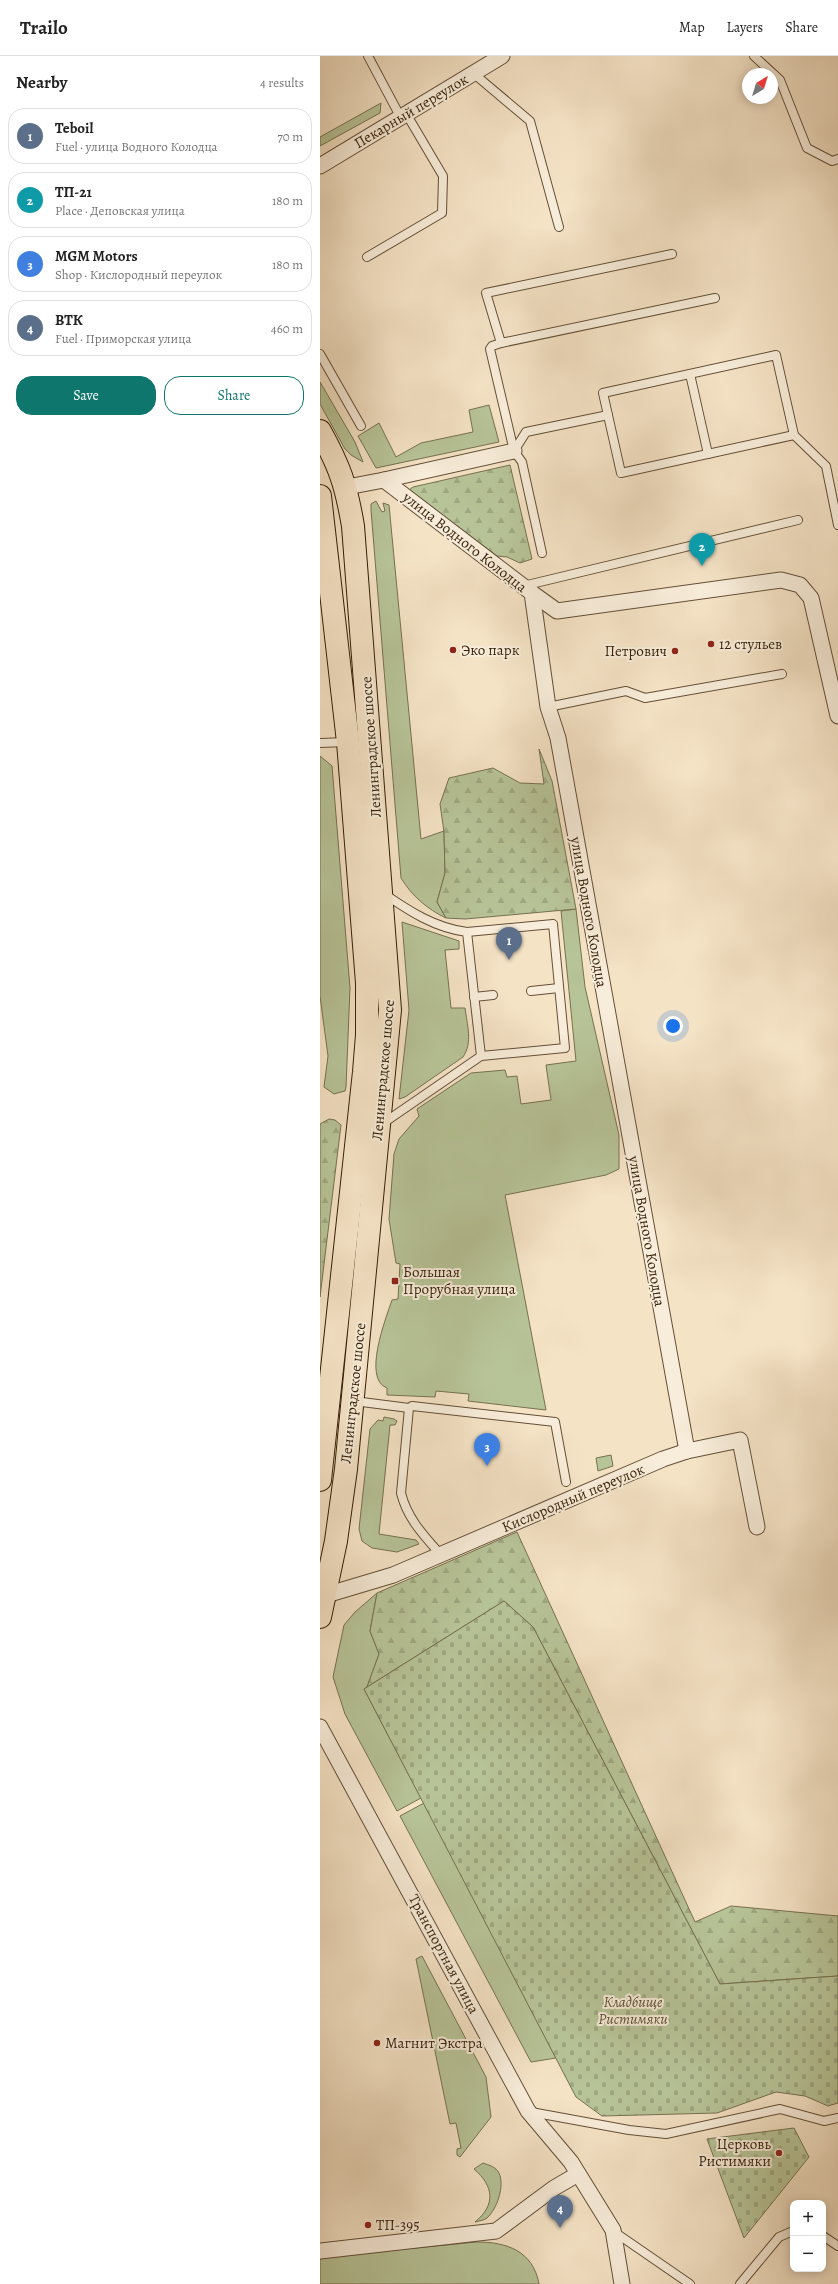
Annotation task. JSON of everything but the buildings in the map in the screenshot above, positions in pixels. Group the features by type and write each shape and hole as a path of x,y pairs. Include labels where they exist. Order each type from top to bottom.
{"main road":[{"name":"Ленинградское шоссе","path":"320,431 337,461 347,487 353,526 390,1010 353,1401 336,1542 326,1595 320,1617"},
{"name":"Ленинградское шоссе","path":"320,496 348,742 367,983 367,1035 320,1480"}],"street":[{"name":"Пекарный переулок","path":"320,166 502,56"},
{"path":"347,487 514,451"},
{"name":"улица Водного Колодца","path":"384,480 527,589 548,707 558,738 687,1451"},
{"path":"527,589 557,611 781,580 800,585 811,598 835,692 838,716"},
{"name":"Кислородный переулок","path":"326,1595 393,1575 663,1459 687,1451 740,1440 757,1527"},
{"name":"Транспортная улица","path":"320,1726 528,2111 571,2162 613,2230 622,2284"},
{"path":"320,2251 496,2231 554,2188 578,2174"}],"lane":[{"path":"367,257 442,213 443,176 404,116 368,56"},
{"path":"754,56 780,80 807,148 832,161 838,159"},
{"path":"473,73 530,122 559,227"},
{"path":"501,343 486,293 672,254"},
{"path":"542,553 522,462 514,451 490,350 492,346 715,298"},
{"path":"320,354 361,426"},
{"path":"794,435 621,474 602,393 776,355 794,435 826,466 838,525"},
{"path":"690,374 708,454"},
{"path":"514,451 526,432 608,415"},
{"path":"527,589 798,520"},
{"path":"548,707 626,691 645,698 782,674"},
{"path":"320,743 348,742"},
{"path":"378,1127 481,1056 565,1048 553,924 467,932 454,930 421,918 382,892"},
{"path":"467,932 481,1056"},
{"path":"531,991 559,988"},
{"path":"474,997 493,995"},
{"path":"353,1401 555,1422 566,1482"},
{"path":"409,1408 400,1493 404,1507 441,1555"},
{"path":"528,2111 629,2130 666,2134 780,2109 824,2121 838,2118"},
{"path":"613,2230 690,2284"},
{"path":"740,2284 780,2236 790,2232"},
{"path":"826,2238 838,2246"}],"green space":[{"path":"381,103 380,113 320,146 320,137"},
{"path":"320,382 355,442 363,462 351,455 345,449 320,404"},
{"path":"489,405 499,442 376,468 358,436 379,423 396,457 421,443 473,432 469,410"},
{"path":"510,465 532,559 520,563 507,557 497,556 409,490 413,487"},
{"path":"376,501 382,512 385,511 383,503 389,505 421,839 444,831 445,873 437,902 446,918 420,901 410,891 401,878 371,510 371,504"},
{"path":"539,749 552,781 576,909 465,919 446,918 437,902 445,873 444,832 440,804 449,778 493,768 520,783 544,784"},
{"path":"320,756 332,766 350,988 346,1087 345,1091 334,1094 324,1087 328,1056 320,996"},
{"path":"576,909 585,987 619,1135 619,1169 606,1175 505,1195 546,1410 468,1401 469,1394 436,1391 435,1397 387,1395 387,1388 380,1382 376,1373 376,1361 381,1333 392,1300 398,1299 400,1264 396,1263 389,1219 394,1154 399,1139 419,1116 417,1109 471,1073 505,1070 507,1077 517,1076 521,1104 551,1100 546,1065 576,1061 561,911"},
{"path":"402,922 459,941 459,949 445,950 451,1008 465,1008 469,1040 463,1057 405,1097 399,1099 409,1010"},
{"path":"329,1119 335,1120 341,1125 320,1297 320,1124"},
{"path":"384,1417 397,1421 395,1425 390,1425 379,1534 416,1540 419,1544 397,1552 372,1548 362,1541 359,1529 370,1429 378,1420 383,1421"},
{"path":"611,1455 613,1466 598,1471 596,1458"},
{"path":"517,1532 695,1922 731,1906 838,1916 838,1976 720,1984 533,1627 504,1601 367,1687 379,1654 370,1631 377,1593"},
{"path":"377,1593 370,1631 379,1654 367,1687 364,1689 421,1798 397,1811 345,1714 333,1677 344,1625 355,1612"},
{"name":"Кладбище Ристимяки","path":"504,1601 533,1627 720,1984 838,1976 838,2103 828,2106 805,2096 776,2092 717,2113 602,2116 576,2097 364,1689"},
{"path":"424,1803 556,2058 531,2062 400,1816"},
{"path":"422,1956 486,2077 491,2117 460,2157 457,2155 457,2149 461,2148 456,2123 450,2124 416,1959"},
{"path":"794,2128 809,2157 744,2238 707,2139"},
{"path":"483,2163 492,2166 498,2171 501,2178 501,2184 497,2203 491,2214 486,2219 475,2222 487,2209 490,2196 486,2182 474,2169"},
{"path":"477,2242 498,2244 517,2251 525,2256 536,2273 539,2284 320,2284 320,2257"}],"place":[{"name":"ТП-21","path":"702,566"},
{"name":"12 стульев","path":"711,644"},
{"name":"Эко парк","path":"453,650"},
{"name":"Петрович","path":"675,651"},
{"name":"Teboil","path":"509,960"},
{"name":"Большая Прорубная улица","path":"395,1281"},
{"name":"MGM Motors","path":"487,1466"},
{"name":"Магнит Экстра","path":"377,2043"},
{"name":"Церковь Ристимяки","path":"779,2153"},
{"name":"ТП-395","path":"368,2225"},
{"name":"ВТК","path":"560,2228"}]}
